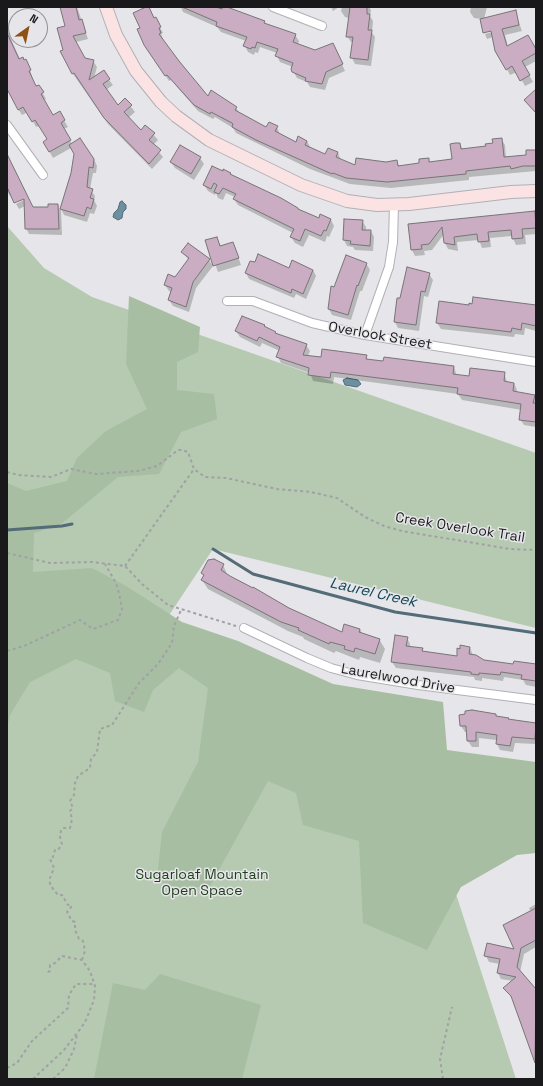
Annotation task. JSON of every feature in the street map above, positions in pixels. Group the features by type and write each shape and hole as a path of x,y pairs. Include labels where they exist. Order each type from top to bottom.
{"main road":[{"path":"106,7 116,35 136,71 161,102 191,128 229,151 318,192 354,202 394,205 536,191"}],"street":[{"path":"273,7 322,26"},
{"path":"7,125 43,175"},
{"path":"366,335 389,267 393,242 394,205"},
{"name":"Overlook Street","path":"227,301 253,301 312,323 366,335 536,362"},
{"name":"Laurelwood Drive","path":"244,628 313,660 357,675 418,685 536,700"}],"path":[{"path":"7,472 18,475 51,477 71,470 96,474 138,471 164,462 178,450 188,452 194,468 125,566"},
{"name":"Creek Overlook Trail","path":"194,468 205,477 226,478 277,489 311,492 337,498 365,517 384,526 402,532 510,549 536,550"},
{"path":"7,553 50,563 104,563 125,566 142,584 162,601 181,610 244,628"},
{"path":"7,651 24,646 80,620 93,629 118,620 122,609 119,592 116,583 104,563"},
{"path":"82,960 85,950 83,941 79,939 75,930 75,922 72,921 67,912 72,906 64,902 62,895 58,895 50,885 50,878 54,868 50,860 53,857 55,850 58,850 62,844 60,839 61,830 63,828 70,828 72,819 70,811 74,808 70,801 74,795 75,783 78,776 90,768 91,759 97,752 100,729 112,725 139,683 158,664 172,643 174,626 181,610"},
{"path":"33,1079 64,1050 77,1034 90,1012 94,1000 94,984 90,971 82,960 62,956 55,963 50,965 50,970 46,973"},
{"path":"7,1068 17,1063 32,1041 68,1008 69,995 76,984 94,984"},
{"path":"443,1079 440,1059 452,1007"},
{"path":"53,1079 65,1068 74,1049 77,1034"}],"green space":[{"name":"Sugarloaf Mountain Open Space","path":"7,226 44,268 92,297 536,453 536,628 213,549 154,638 431,817 516,1079 7,1079"},
{"path":"129,296 200,327 198,352 177,362 177,390 214,394 217,419 181,432 159,474 118,477 60,525 34,533 33,572 92,568 126,586 182,622 238,641 333,684 443,702 447,750 536,762 536,853 517,855 461,887 427,950 363,923 359,841 303,825 296,793 268,781 210,886 174,889 157,879 162,832 198,762 208,688 179,668 153,690 144,712 115,701 110,673 76,659 30,682 10,715 7,729 7,483 26,491 67,481 77,458 106,431 147,409 126,364"},
{"path":"160,974 261,1005 242,1079 94,1079 113,983 145,990"}],"water":[{"path":"122,201 126,205 126,209 123,212 122,218 118,220 113,217 120,202"},
{"path":"347,378 358,380 361,384 357,387 345,385 343,380"}],"building":[{"path":"60,7 76,7 79,20 82,19 86,33 73,36 85,58 94,60 89,80 104,70 110,79 103,84 118,105 125,98 132,105 124,112 141,130 145,125 155,133 149,140 161,150 149,164 104,118 74,73 72,74 60,51 63,50 57,28 65,26"},
{"path":"149,7 154,18 156,17 161,27 159,28 161,33 159,34 208,96 211,90 237,107 235,110 266,127 269,122 278,126 275,131 296,142 298,136 307,141 305,145 325,154 328,148 338,152 336,157 355,165 356,158 386,162 397,160 398,166 419,163 419,159 429,158 429,162 452,159 450,144 460,143 461,149 486,146 485,144 493,143 492,139 502,138 504,157 526,155 526,150 536,150 536,166 523,166 511,169 510,166 466,171 466,174 387,182 346,178 333,173 332,174 256,140 232,127 232,123 211,112 210,114 194,105 167,75 165,76 144,45 137,29 140,28 133,13"},
{"path":"182,7 216,7 222,9 223,7 227,7 265,21 264,23 296,34 293,42 315,50 333,43 343,64 326,72 322,84 305,81 306,78 292,72 291,69 293,63 275,56 278,49 257,42 255,48 252,47 251,49 243,46 247,37 216,26 217,22"},
{"path":"350,7 367,7 367,14 370,14 368,30 372,30 368,60 350,58 353,37 346,37"},
{"path":"516,10 519,25 502,29 507,46 528,35 536,49 536,53 522,61 530,75 520,81 512,66 506,70 495,51 491,31 483,33 480,19"},
{"path":"7,33 8,48 14,48 19,59 23,57 24,60 26,59 31,70 29,71 36,86 39,85 44,92 41,94 53,115 60,111 65,120 61,123 71,140 49,152 43,142 47,139 35,120 32,122 23,107 18,110 7,89"},
{"path":"536,89 536,113 524,100"},
{"path":"80,138 94,159 93,168 89,167 87,187 93,189 90,198 94,199 91,209 87,207 84,216 60,209 71,173 74,154 69,145"},
{"path":"180,145 201,157 191,174 170,162"},
{"path":"7,154 33,207 48,207 48,204 58,204 59,229 25,229 24,199 14,203 7,187"},
{"path":"212,166 223,171 223,169 231,173 230,174 281,198 298,209 319,218 320,214 331,219 326,231 324,230 321,236 305,229 300,241 290,237 294,229 233,199 236,194 223,188 219,194 214,192 217,185 214,183 211,189 203,185"},
{"path":"535,211 536,228 522,229 523,238 512,239 511,230 488,232 489,241 478,242 477,234 454,237 455,245 444,243 442,227 429,244 421,245 422,249 411,250 408,224"},
{"path":"344,219 363,220 362,230 371,230 370,246 350,244 351,241 343,240"},
{"path":"217,237 220,246 233,242 239,258 213,266 205,240"},
{"path":"188,243 210,259 193,282 186,307 168,300 172,288 164,285 168,274 175,277 189,258 181,252"},
{"path":"258,254 289,268 292,260 313,270 303,294 292,289 291,293 245,273 250,261 255,262"},
{"path":"346,255 367,263 358,286 357,285 348,315 328,309 331,286 334,287"},
{"path":"407,267 430,273 425,292 421,291 416,325 394,322 397,298 400,298"},
{"path":"473,297 536,305 536,326 522,323 521,330 512,328 511,332 436,323 439,301 469,305 469,303 472,304"},
{"path":"242,316 265,325 264,326 276,332 275,333 307,344 303,355 321,357 322,349 367,355 366,359 383,361 384,357 454,366 453,374 469,376 470,368 505,372 504,381 514,383 513,391 535,395 533,403 536,403 536,422 519,420 521,404 457,394 458,388 331,372 330,378 308,375 309,368 276,357 280,347 259,337 257,341 235,331"},
{"path":"214,559 224,564 221,570 230,576 253,587 289,608 342,632 344,624 360,629 359,632 380,639 375,654 355,648 354,652 344,649 345,646 330,642 329,644 298,630 299,628 281,622 201,580 204,575 201,573 208,560"},
{"path":"395,635 408,637 406,646 423,648 422,651 457,656 457,648 460,649 460,645 470,647 469,654 476,655 484,660 513,664 514,661 536,664 536,681 521,679 522,675 501,672 500,675 479,673 479,675 471,674 471,672 391,662"},
{"path":"472,710 496,714 496,716 509,718 508,719 536,723 535,739 512,737 510,746 496,744 497,735 476,732 476,741 467,741 466,726 460,726 459,715 465,714 465,711"},
{"path":"536,908 536,940 521,948 517,967 536,989 535,1063 511,996 503,988 516,977 497,973 500,959 484,956 487,943 514,949 503,925"}],"waterway":[{"name":"Laurel Creek","path":"7,530 72,524"},
{"name":"Laurel Creek","path":"213,549 253,574 395,612 536,633"}]}
